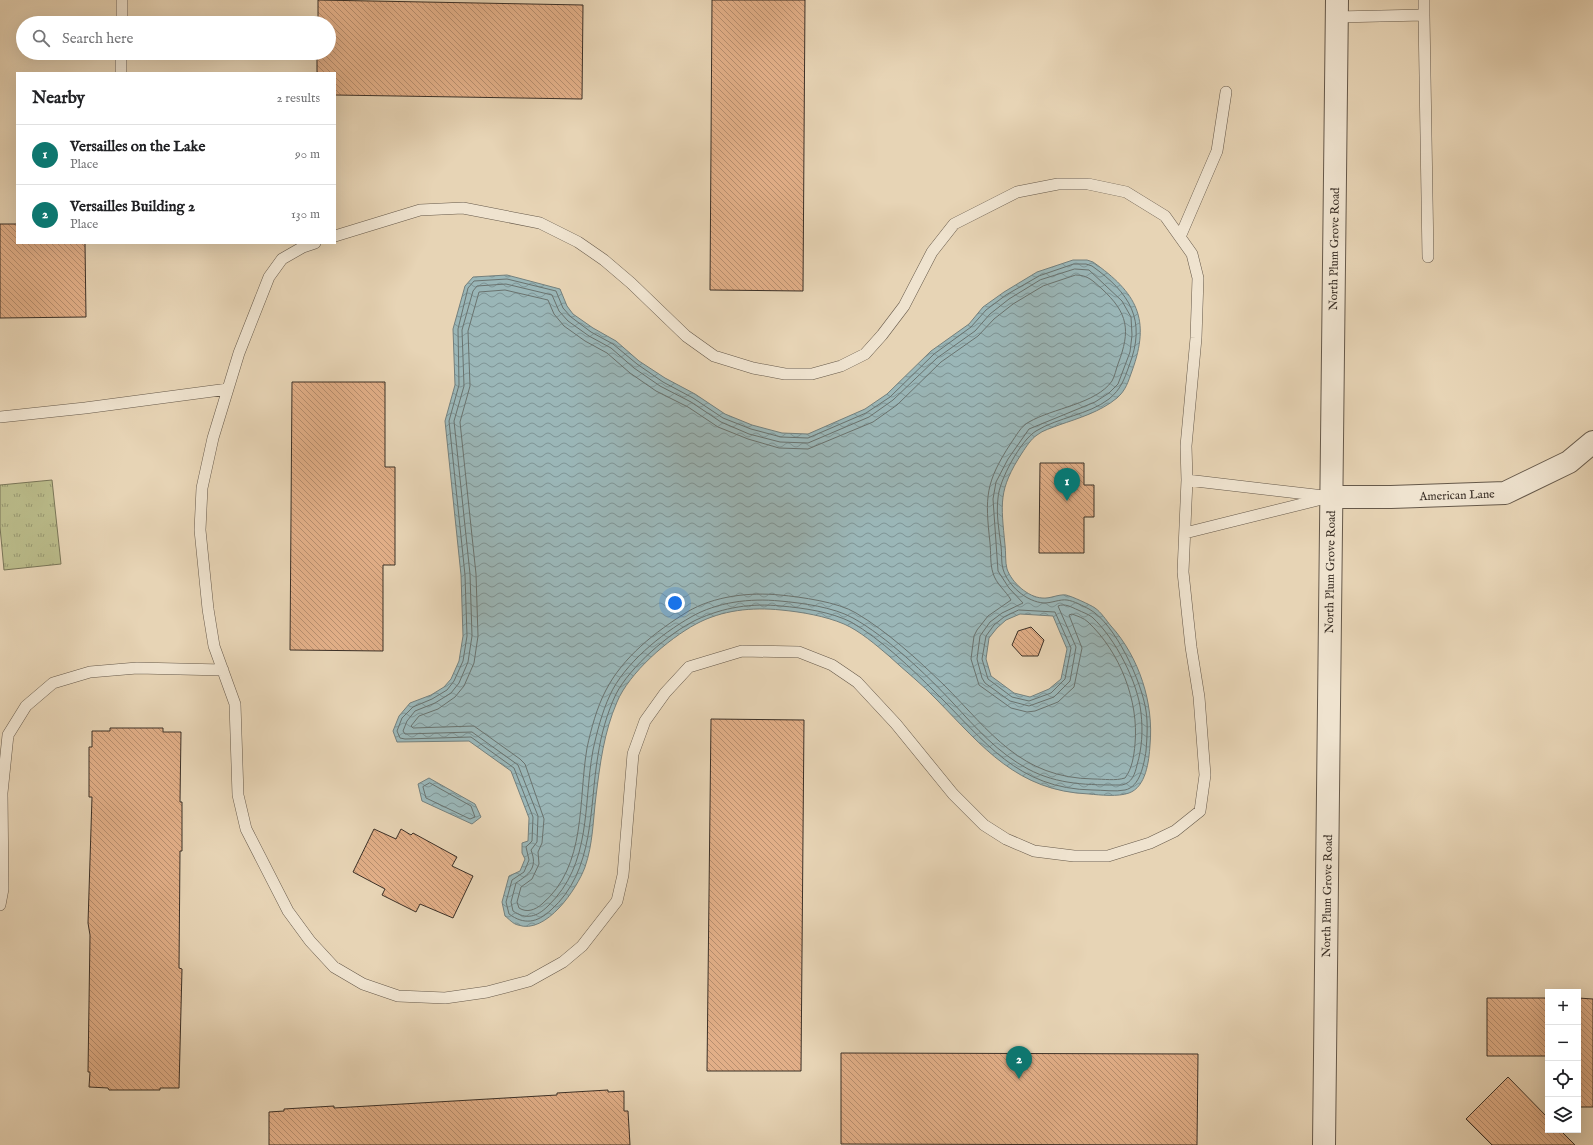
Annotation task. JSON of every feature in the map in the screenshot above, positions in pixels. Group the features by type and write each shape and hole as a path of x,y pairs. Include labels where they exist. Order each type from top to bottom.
{"street":[{"name":"North Plum Grove Road","path":"1324,1145 1330,496 1337,8"},
{"name":"American Lane","path":"1330,496 1391,498 1505,493 1569,462 1593,442"}],"lane":[{"path":"122,0 122,16"},
{"path":"1424,0 1428,257"},
{"path":"1337,8 1424,15"},
{"path":"121,60 121,72"},
{"path":"1180,237 1217,151 1226,92"},
{"path":"312,244 282,259 269,277 239,353 213,438 202,488 200,530 214,646 235,704 238,795 246,829 288,911 310,941 334,968 363,984 398,996 445,998 488,992 529,981 563,962 582,946 598,928 617,901 623,875 633,754 645,721 665,693 689,667 742,651 799,652 832,665 857,682 896,724 953,794 984,825 1006,839 1034,851 1074,856 1108,856 1150,843 1175,831 1200,812 1205,776 1199,697 1191,647 1183,572 1187,480 1186,446 1196,338 1198,278 1192,254 1165,216 1126,192 1088,184 1058,184 1017,192 954,224 932,252 904,306 882,335 865,354 841,366 812,374 785,374 753,368 714,356 686,336 631,283 604,260 578,242 540,223 463,208 420,210 336,236"},
{"path":"0,417 85,408 228,389"},
{"path":"1187,480 1330,496"},
{"path":"1185,533 1330,496"},
{"path":"0,905 3,889 2,792 8,735 26,706 53,683 90,672 137,668 223,670"}],"green space":[{"path":"52,480 61,564 4,570 0,527 0,485"}],"water":[{"path":"1073,260 1087,260 1093,262 1108,273 1130,296 1140,322 1138,353 1123,392 1110,403 1096,411 1039,433 1029,443 1014,466 1005,487 1002,507 1006,566 1009,574 1017,584 1026,592 1037,597 1045,598 1066,595 1095,608 1121,638 1137,666 1147,697 1151,729 1150,751 1146,773 1135,790 1120,795 1089,794 1064,791 1041,785 1021,775 1003,764 986,750 931,694 889,656 862,634 837,621 805,613 770,609 748,609 716,615 685,630 674,638 650,658 630,680 617,702 603,748 590,850 581,876 568,898 549,917 539,923 529,926 514,924 505,916 502,902 509,876 520,871 525,859 522,853 522,843 528,841 529,818 511,771 469,741 397,742 393,731 399,716 410,703 431,695 444,687 451,679 459,661 463,636 461,575 445,421 455,385 453,329 465,286 473,277 507,275 560,289 567,306 573,314 593,328 616,341 639,361 665,378 695,394 725,414 752,425 782,433 808,434 865,409 887,394 931,351 969,324 983,307 1037,272","holes":["1020,614 1053,616 1067,649 1061,679 1049,689 1030,697 1014,693 991,676 986,659 989,638 1006,620"]},
{"path":"429,778 475,804 481,817 472,824 422,801 418,784"}],"building":[{"path":"318,0 583,5 582,99 336,95 336,72 317,72 317,60 336,60 336,16 318,16"},
{"path":"712,0 805,0 803,291 710,290"},
{"path":"0,224 16,224 16,244 85,244 86,317 0,318"},
{"path":"292,382 385,382 385,467 395,467 395,565 383,565 383,651 290,650"},
{"path":"1040,463 1084,463 1084,485 1094,485 1094,517 1084,517 1084,553 1039,553"},
{"path":"1031,627 1044,640 1038,656 1022,656 1012,645 1018,631"},
{"path":"711,719 804,720 801,1071 707,1071"},
{"path":"110,728 163,728 163,732 181,732 180,802 182,802 182,851 180,851 179,968 182,969 179,1088 160,1088 160,1090 109,1090 108,1088 89,1087 90,935 88,923 92,797 89,797 89,747 92,747 92,731 110,731"},
{"path":"374,829 396,839 401,829 411,835 413,833 457,857 452,866 473,876 453,918 420,904 416,912 382,895 385,889 353,872"},
{"path":"1487,998 1545,998 1545,1056 1487,1056"},
{"path":"1581,998 1593,999 1593,1107 1581,1107"},
{"path":"841,1053 1198,1054 1197,1145 841,1144"},
{"path":"1508,1077 1545,1115 1545,1133 1563,1133 1575,1145 1492,1145 1466,1119"},
{"path":"608,1090 608,1092 624,1091 624,1111 628,1111 630,1145 269,1145 269,1112 284,1111 284,1109 334,1106 334,1108 557,1095 557,1093"}],"place":[{"name":"Versailles on the Lake","path":"1067,501"},
{"name":"Versailles Building 2","path":"1019,1079"}]}
